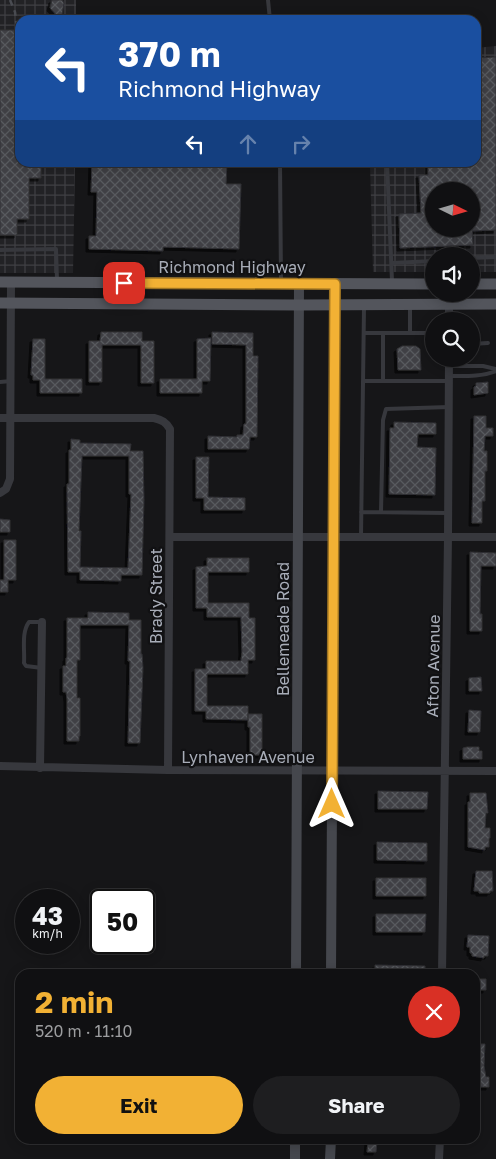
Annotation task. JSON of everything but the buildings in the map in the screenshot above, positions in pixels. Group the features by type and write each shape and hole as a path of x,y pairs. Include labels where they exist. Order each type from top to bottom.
{"main road":[{"name":"Richmond Highway","path":"6,282 425,284"},
{"name":"Bellemeade Road","path":"296,969 299,284"},
{"path":"331,969 335,284"},
{"path":"480,284 496,284"},
{"path":"6,303 364,305 426,302"},
{"path":"477,302 496,304"},
{"path":"295,1144 295,1159"},
{"path":"330,1144 330,1159"}],"street":[{"path":"0,493 6,489 10,478 11,381 6,282"},
{"name":"Afton Avenue","path":"442,969 449,367"},
{"path":"0,418 10,418"},
{"name":"Brady Street","path":"10,418 154,418 161,419 167,423 170,429 168,770"},
{"path":"170,537 496,537"},
{"path":"40,768 42,622"},
{"name":"Lynhaven Avenue","path":"0,766 168,770 496,771"},
{"path":"439,1159 440,1144"}],"lane":[{"path":"268,0 270,15"},
{"path":"280,167 282,284"},
{"path":"387,167 392,284"},
{"path":"0,250 56,250 57,282"},
{"path":"480,258 496,257"},
{"path":"392,263 425,261"},
{"path":"410,304 410,333"},
{"path":"361,538 364,305"},
{"path":"364,333 425,332"},
{"path":"383,333 383,381"},
{"path":"480,343 488,343"},
{"path":"480,366 496,370"},
{"path":"363,381 449,378 479,375 496,370"},
{"path":"0,382 11,381"},
{"path":"382,512 383,420 386,409 449,407"},
{"path":"362,512 448,513"},
{"path":"42,622 29,622 26,626 24,644 24,663 26,666 42,668"}],"shaded area":[{"path":"0,0 76,0 76,15 15,15 15,167 75,167 73,273 0,273"},
{"path":"496,46 496,272 480,272 480,247 425,247 425,272 373,272 370,167 481,167 481,48"}],"railway":[{"path":"10,0 15,15"}],"route":[{"path":"124,283 335,284 332,804"}]}
